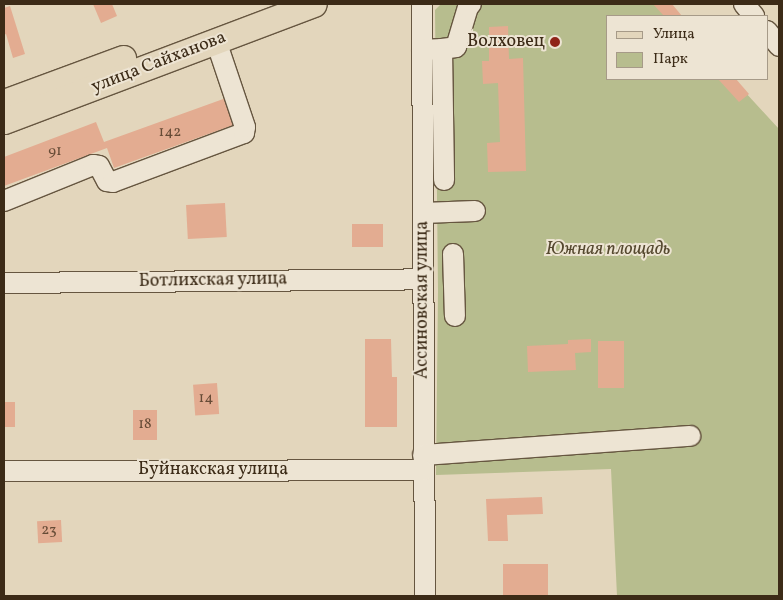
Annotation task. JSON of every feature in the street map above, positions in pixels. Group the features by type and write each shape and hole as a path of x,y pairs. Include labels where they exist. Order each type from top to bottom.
{"main road":[{"name":"улица Сайханова","path":"4,102 271,4"},
{"name":"улица Сайханова","path":"4,121 314,4"}],"street":[{"name":"Ассиновская улица","path":"422,4 432,50 422,134 425,596"},
{"path":"422,165 444,172 443,134 432,50 456,47 468,7 472,4"},
{"path":"744,4 753,15"},
{"path":"768,32 779,46"},
{"path":"4,200 93,165 100,166 107,181 113,182 244,133 246,127 216,42"},
{"path":"422,134 443,134"},
{"path":"423,213 475,210"},
{"path":"453,254 455,316"},
{"name":"Ботлихская улица","path":"4,283 423,282 454,284"},
{"name":"Буйнакская улица","path":"4,471 423,462 690,436"}],"green space":[{"name":"Южная площадь","path":"441,4 665,4 675,15 606,15 606,80 734,80 779,129 779,596 617,596 611,469 436,475 438,290 435,10"}],"building":[{"path":"93,4 112,4 117,16 101,23"},
{"path":"653,4 672,4 681,15 663,15"},
{"path":"10,6 25,54 13,58 6,34 4,35 4,8"},
{"path":"508,26 509,59 523,58 526,171 488,172 487,143 500,142 498,83 483,84 482,61 489,61 489,27"},
{"path":"719,80 737,80 749,94 739,102"},
{"path":"226,98 236,124 114,168 107,148 4,186 4,157 96,122 104,142"},
{"path":"225,203 227,237 188,239 186,205"},
{"path":"352,224 383,224 383,247 352,247"},
{"path":"365,339 391,339 392,377 397,377 397,427 365,427"},
{"path":"591,339 591,352 575,353 576,370 528,372 527,346 568,344 568,340"},
{"path":"598,341 624,341 624,388 598,388"},
{"path":"217,383 219,414 195,416 193,385"},
{"path":"4,402 15,402 15,427 4,427"},
{"path":"133,410 157,410 157,440 133,440"},
{"path":"542,497 543,514 507,515 508,541 488,541 486,499"},
{"path":"61,520 62,542 38,543 37,521"},
{"path":"503,564 548,564 548,596 503,596"}],"place":[{"name":"Волховец","path":"555,42"}]}
